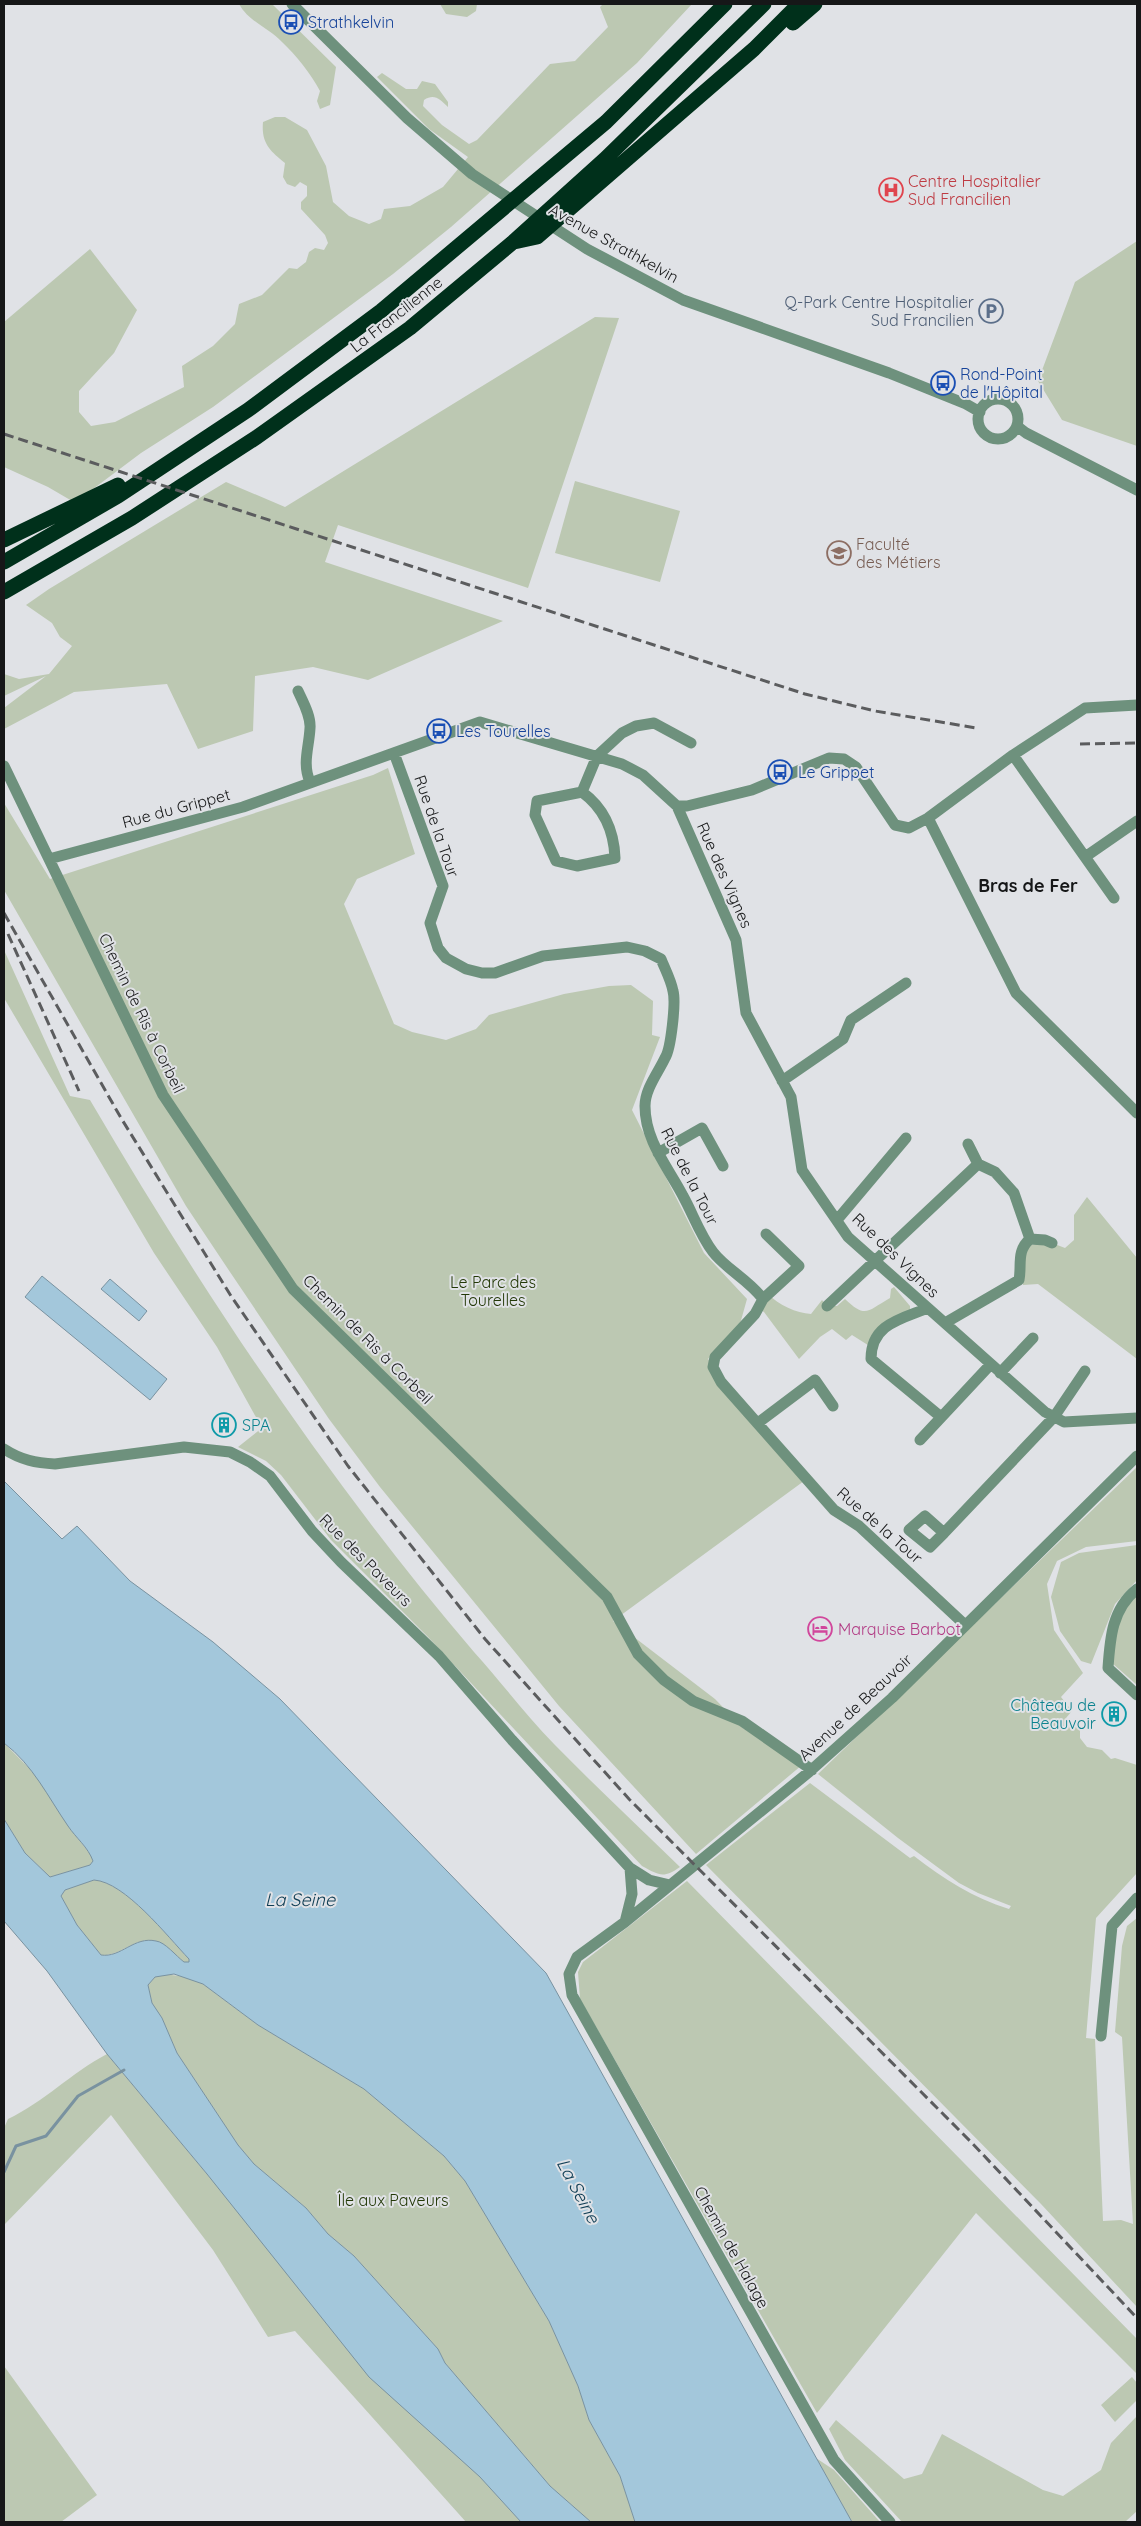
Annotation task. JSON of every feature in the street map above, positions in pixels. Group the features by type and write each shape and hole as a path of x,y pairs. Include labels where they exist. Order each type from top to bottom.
{"highway":[{"name":"La Francilienne","path":"4,562 118,496 248,410 388,305 606,122 725,4"},
{"name":"La Francilienne","path":"4,592 132,518 257,437 410,328 512,243 605,159 764,4"},
{"path":"512,243 537,238 754,49 799,4"},
{"path":"754,49 771,44 815,4"},
{"path":"4,540 171,460"}],"street":[{"name":"Avenue Strathkelvin","path":"292,4 407,118 472,174 552,228 630,274 684,300 889,373 966,404 980,412"},
{"path":"993,400 1006,401 1017,414 1017,426 1006,437 993,439 982,431 978,419 983,407 993,400"},
{"path":"1017,426 1026,433 1137,490"},
{"path":"298,691 311,726 306,749 306,771 310,782"},
{"path":"677,806 687,806 752,790 829,758 844,759 856,767 895,825 909,828 928,818 1013,755 1085,708 1137,705"},
{"name":"Rue du Grippet","path":"49,859 244,807 480,722 622,764 643,775 677,806"},
{"path":"582,792 597,756 622,734 636,726 654,723 691,744"},
{"name":"Rue de la Tour","path":"394,753 443,886 430,923 438,948 446,958 466,969 482,973 495,973 544,956 627,947 644,951 661,959 674,992 666,1057 656,1072 645,1104 647,1127 658,1153 715,1254 741,1275 763,1299 755,1314 715,1357 713,1367 721,1382 834,1510 858,1526 964,1624"},
{"path":"1013,755 1114,898"},
{"name":"Chemin de Ris à Corbeil","path":"4,766 163,1095 293,1290 607,1597 638,1654 664,1680 693,1701 742,1721 812,1770"},
{"path":"582,792 596,802 614,836 616,858 577,866 556,861 535,815 537,801 582,792"},
{"name":"Rue des Vignes","path":"677,806 736,940 746,1013 791,1097 802,1170 848,1237 1045,1412 1064,1422 1137,1418"},
{"path":"928,818 1016,993 1137,1113"},
{"path":"1086,857 1137,821"},
{"path":"782,1081 843,1038 851,1020 906,983"},
{"path":"658,1153 702,1128 723,1166"},
{"path":"837,1220 906,1138"},
{"path":"968,1144 978,1164 995,1172 1014,1192 1030,1240"},
{"path":"827,1306 874,1259 978,1164"},
{"path":"763,1299 799,1266 766,1234"},
{"path":"945,1323 1018,1280 1019,1256 1024,1244 1030,1240 1045,1240 1052,1243"},
{"path":"928,1308 890,1324 878,1333 871,1347 872,1359 941,1417"},
{"path":"1000,1373 1033,1338"},
{"path":"920,1440 991,1364"},
{"path":"944,1533 1054,1417 1085,1371"},
{"path":"758,1423 815,1380 833,1406"},
{"name":"Rue des Paveurs","path":"4,1449 18,1458 37,1463 56,1464 184,1447 230,1452 250,1462 270,1476 312,1530 341,1562 438,1656 630,1868 649,1880 670,1885"},
{"name":"Avenue de Beauvoir","path":"570,1974 577,1957 625,1922 812,1770 892,1698 964,1624 1137,1456"},
{"path":"1137,1589 1117,1612 1111,1636 1108,1668 1137,1694"},
{"path":"625,1922 632,1894 630,1868"},
{"path":"1101,2036 1112,1926 1137,1898"},
{"name":"Chemin de Halage","path":"570,1974 572,1995 834,2460 890,2522"}],"green space":[{"path":"239,4 272,4 336,67 330,105 320,109 317,101 320,91 303,65 282,42 253,20"},
{"path":"440,4 477,4 476,11 467,17 446,14"},
{"path":"603,4 692,4 637,63 451,227 393,274 213,407 141,453 85,495 72,501 48,487 4,467 4,322 90,249 137,310 114,353 79,391 79,412 91,426 115,422 184,387 182,366 213,346 235,324 239,304 262,295 289,268 297,269 306,262 309,252 315,248 324,250 328,243 325,235 301,209 301,202 307,196 307,186 300,182 295,187 287,184 283,177 285,163 265,141 263,122 275,117 285,117 307,130 326,166 333,202 349,216 369,224 381,219 384,209 410,206 443,187 468,157 429,129 377,77 382,73 406,89 417,89 422,81 435,84 448,102 448,107 434,97 424,100 423,106 442,125 469,144 477,140 550,64 575,61 608,27 600,7"},
{"path":"1137,241 1137,446 1062,420 1038,381 1075,282"},
{"path":"595,317 619,318 528,588 338,525 325,562 503,621 368,680 313,667 255,676 253,731 198,749 167,684 74,692 4,729 4,708 46,676 4,696 4,674 19,679 49,674 72,646 60,637 52,623 26,605 49,589 226,482 285,507"},
{"path":"575,481 680,511 660,582 555,553"},
{"name":"Le Parc des Tourelles","path":"388,768 415,854 357,879 344,904 394,1024 412,1032 446,1040 476,1029 489,1015 564,994 609,986 631,985 653,1001 652,1035 660,1037 632,1110 704,1253 747,1299 740,1324 708,1359 804,1481 613,1621 715,1699 743,1728 802,1765 696,1854 559,1706 380,1487 329,1419 186,1206 4,890 4,803 50,879 373,775"},
{"path":"4,950 70,1096 90,1100 177,1244 223,1314 318,1453 368,1521 420,1587 533,1722 680,1867 669,1873 661,1874 642,1866 428,1637 331,1540 281,1475 266,1461 238,1447 262,1428 217,1347 154,1253 4,998"},
{"path":"1087,1197 1137,1258 1137,1359 1038,1284 1023,1285 1022,1263 1028,1245 1052,1243 1065,1248 1074,1240 1074,1215"},
{"path":"894,1287 910,1306 910,1311 890,1324 871,1347 852,1335 846,1340 832,1329 820,1337 799,1359 764,1312 758,1308 768,1294 782,1305 805,1313 811,1314 822,1300 827,1306 837,1306 845,1299 858,1309 867,1311 890,1298 891,1289"},
{"path":"1137,1467 1137,1541 1086,1547 1057,1561 1047,1584 1054,1630 1083,1673 1061,1697 1072,1711 1066,1718 1080,1730 1080,1738 1087,1747 1102,1750 1111,1759 1115,1758 1137,1765 1137,1873 1096,1918 1086,2038 1095,2039 1103,2221 1121,2220 1133,2224 1122,2037 1115,2032 1122,1946 1127,1926 1137,1918 1137,2307 1041,2204 706,1865 810,1783 910,1858 914,1856 959,1887 996,1905 1009,1909 1011,1906 959,1883 898,1838 818,1774"},
{"path":"1137,1545 1137,1580 1115,1604 1091,1664 1081,1661 1060,1631 1051,1597 1061,1562 1079,1553"},
{"path":"1137,1589 1137,1685 1112,1663 1117,1612"},
{"path":"4,1743 37,1776 69,1827 91,1855 93,1861 90,1865 50,1877 25,1853 4,1819"},
{"path":"94,1880 106,1883 132,1900 189,1959 189,1963 184,1962 159,1942 148,1940 141,1941 115,1953 101,1955 77,1925 61,1896 65,1890"},
{"path":"687,1881 1137,2339 1137,2374 976,2213 817,2413 580,1999 578,1972 583,1962"},
{"name":"Île aux Paveurs","path":"164,1974 187,1977 203,1984 258,2025 364,2089 444,2156 465,2181 549,2321 578,2386 589,2420 620,2476 635,2522 591,2522 550,2486 445,2363 438,2349 354,2256 328,2234 306,2208 254,2164 238,2145 177,2053 162,2018 152,2003 148,1985 155,1977"},
{"path":"107,2054 207,2174 521,2522 466,2522 295,2331 268,2337 213,2250 111,2115 4,2225 4,2128 8,2119 34,2104"},
{"path":"4,2366 97,2495 61,2522 4,2522"},
{"path":"1132,2377 1137,2383 1137,2400 1115,2422 1101,2405"},
{"path":"1137,2416 1137,2511 1125,2522 902,2522 845,2460 829,2429 836,2420 904,2479 922,2474 942,2434 1043,2490 1063,2496 1101,2470 1111,2443"},
{"path":"816,2458 834,2470 880,2522 852,2522"}],"water":[{"path":"42,1276 167,1379 150,1400 25,1297"},
{"path":"110,1279 147,1311 139,1321 101,1289"},
{"name":"La Seine","path":"4,1481 62,1539 77,1526 130,1581 213,1642 280,1699 546,1973 852,2522 635,2522 620,2476 589,2420 578,2386 549,2321 465,2181 444,2156 364,2089 258,2025 203,1984 174,1974 155,1977 148,1985 152,2003 162,2018 177,2053 238,2145 254,2164 306,2208 328,2234 354,2256 438,2349 445,2363 550,2486 591,2522 521,2522 480,2477 369,2377 207,2174 107,2054 47,1971 4,1921 4,1819 25,1853 50,1877 90,1865 93,1861 32,1771 4,1743","holes":["94,1880 106,1883 119,1890 145,1912 189,1959 189,1962 184,1962 159,1942 148,1940 115,1953 101,1955 77,1925 61,1896 65,1890"]}],"waterway":[{"path":"4,2172 16,2146 46,2136 78,2096 124,2070"}],"railway":[{"path":"4,434 805,694 875,711 976,728"},
{"path":"1080,744 1137,743"},
{"path":"4,913 121,1118 231,1296 348,1466 485,1639 629,1799 973,2144 1137,2318"},
{"path":"8,934 79,1091"}],"place":[{"name":"Strathkelvin","path":"291,22"},
{"name":"Centre Hospitalier Sud Francilien","path":"891,190"},
{"name":"Q-Park Centre Hospitalier Sud Francilien","path":"991,311"},
{"name":"Rond-Point de l'Hôpital","path":"943,383"},
{"name":"Faculté des Métiers","path":"839,553"},
{"name":"Les Tourelles","path":"439,731"},
{"name":"Le Grippet","path":"780,772"},
{"name":"SPA","path":"224,1425"},
{"name":"Marquise Barbot","path":"820,1629"},
{"name":"Château de Beauvoir","path":"1114,1714"}],"district":[{"name":"Bras de Fer","path":"1028,886"}]}
